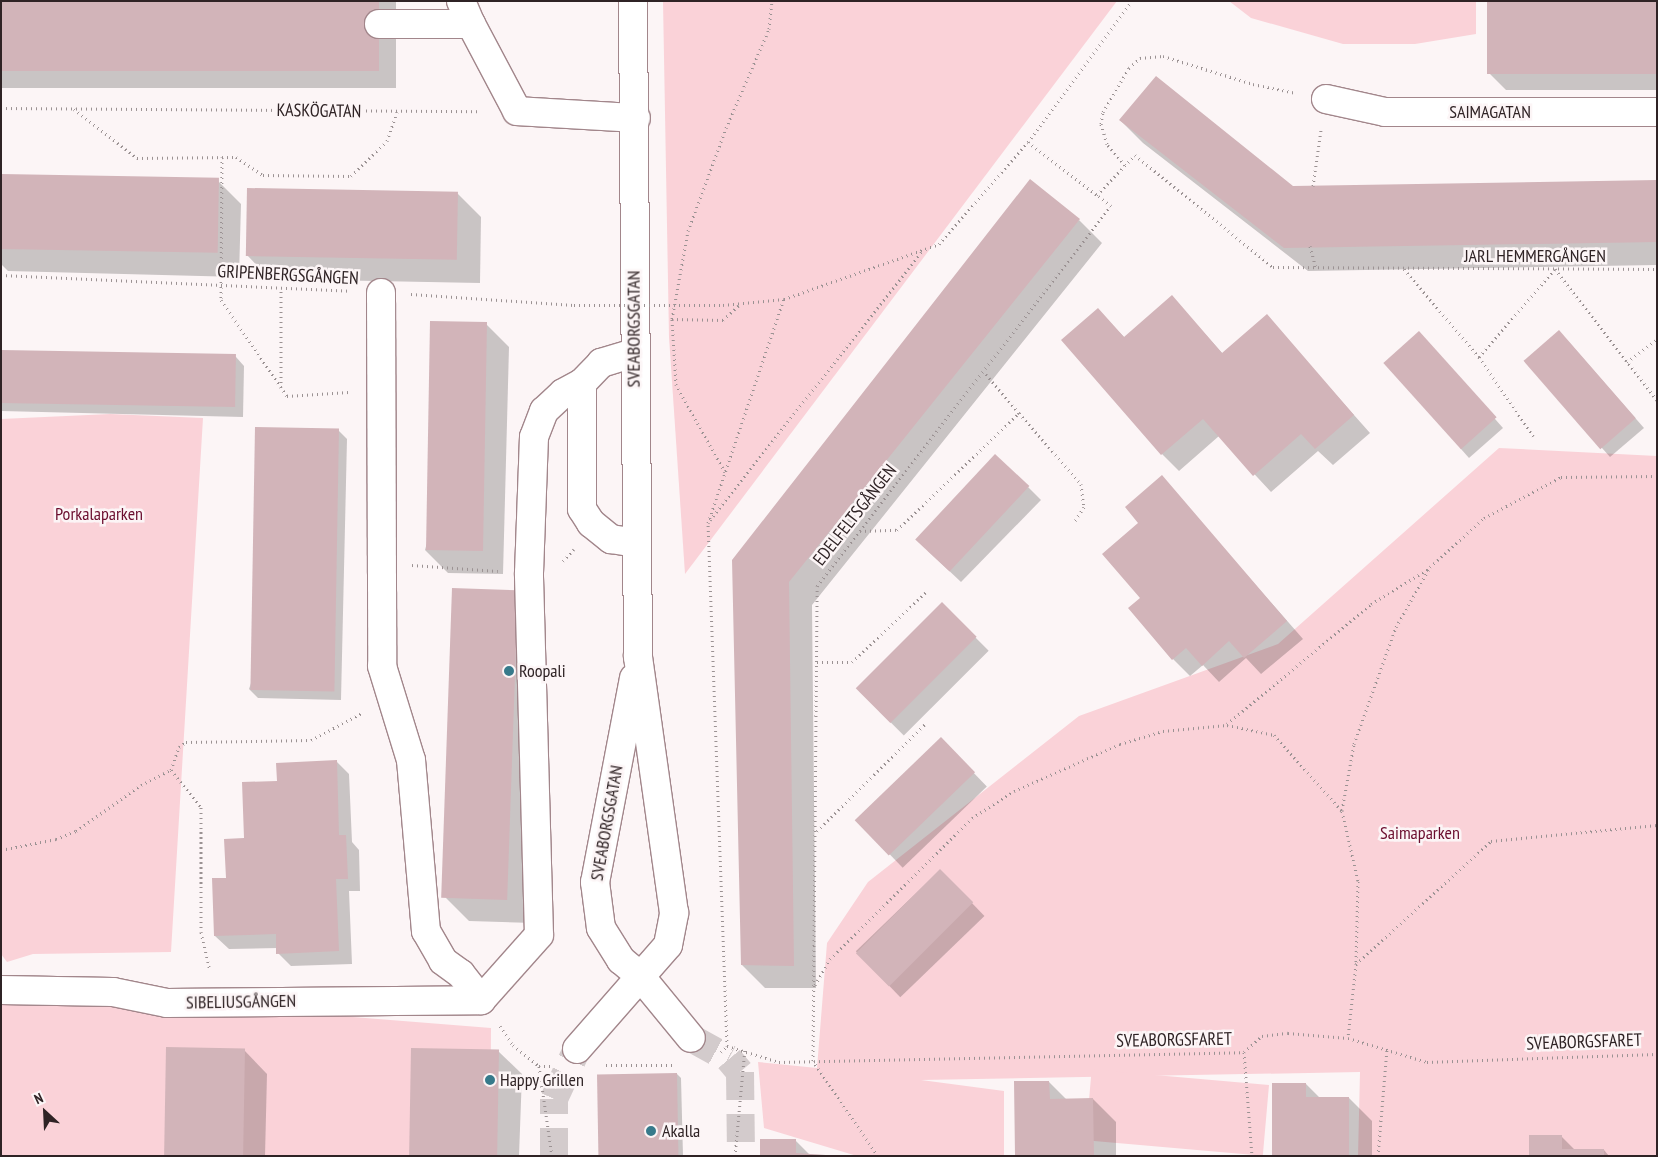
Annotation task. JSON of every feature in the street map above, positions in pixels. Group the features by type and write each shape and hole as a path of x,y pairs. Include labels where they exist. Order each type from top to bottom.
{"street":[{"name":"SVEABORGSGATAN","path":"568,1058 668,945 674,912 638,657 634,353 636,118 633,1"},
{"path":"379,24 466,13 517,110 636,118"},
{"name":"SAIMAGATAN","path":"1326,99 1385,112 1657,112"},
{"path":"382,292 382,666 394,695 411,760 426,931 443,961 461,974 481,1000 539,935 529,573 534,437 538,422 544,411 563,393 582,383 601,363 634,353"},
{"path":"582,383 582,509 591,523 611,539 636,544"},
{"name":"SVEABORGSGATAN","path":"638,657 595,882 601,928 622,960 640,976 691,1038"},
{"name":"SIBELIUSGÅNGEN","path":"1,990 113,992 168,1003 481,1000"}],"path":[{"path":"725,472 676,385 672,319 688,231 726,128 769,29 772,1"},
{"path":"708,523 923,250 939,244 1028,142 1132,1"},
{"path":"1028,142 1097,195 1125,165 1106,144 1101,124 1103,112 1129,68 1140,58 1163,56 1253,84 1326,99 1313,186"},
{"name":"KASKÖGATAN","path":"1,108 396,112 517,110"},
{"path":"74,109 137,158 236,156 262,175 351,176 387,141 396,112"},
{"name":"JARL HEMMERGÅNGEN","path":"1125,165 1135,155 1273,267 1657,269"},
{"path":"222,157 221,300 281,388 287,396 382,390"},
{"name":"EDELFELTSGÅNGEN","path":"813,1061 817,586 1111,206 1097,195"},
{"path":"1310,246 1316,268"},
{"name":"GRIPENBERGSGÅNGEN","path":"1,276 382,292 574,305 723,305 784,299 923,250"},
{"path":"1404,269 1479,357 1533,436"},
{"path":"1479,357 1555,269 1657,400"},
{"path":"281,288 281,388"},
{"path":"715,1058 726,1046 708,523 784,299"},
{"path":"672,319 723,320 740,304"},
{"path":"1627,362 1657,339"},
{"path":"984,372 1082,484 1084,507 1075,521"},
{"path":"860,532 896,530 1019,413"},
{"path":"1227,725 1371,604 1430,568 1484,518 1561,477 1657,476"},
{"path":"561,563 581,542"},
{"path":"382,563 529,573"},
{"path":"1348,1038 1356,964 1358,881 1342,810 1354,744 1396,627 1430,568"},
{"path":"817,662 852,662 927,591"},
{"path":"1,850 56,839 76,831 141,785 171,770 179,747 186,742 311,740 394,695"},
{"path":"816,831 925,724"},
{"path":"814,986 830,960 972,818 1014,790 1120,744 1163,731 1227,725 1274,735 1342,810"},
{"path":"171,770 201,807 201,932 208,952 213,1002"},
{"path":"1356,964 1490,841 1657,825"},
{"path":"481,1000 513,1045 539,1066 552,1156"},
{"name":"SVEABORGSFARET","path":"726,1046 745,1049 779,1062 1244,1052 1262,1036 1288,1034 1348,1038 1427,1062 1657,1054"},
{"path":"735,1156 745,1049"},
{"path":"1378,1156 1387,1049"},
{"path":"1244,1052 1252,1156"},
{"path":"539,1066 568,1058"},
{"path":"813,1061 878,1156"},
{"path":"599,1065 679,1065"}],"green space":[{"path":"663,1 1117,1 685,574 669,337"},
{"path":"1229,1 1476,1 1476,34 1415,44 1343,44 1251,18"},
{"name":"Porkalaparken","path":"110,414 203,418 171,952 33,954 7,962 1,954 1,419"},
{"name":"Saimaparken","path":"1499,448 1657,456 1657,1156 1358,1156 1360,1072 921,1080 1004,1091 1004,1156 857,1156 764,1128 758,1062 817,1068 827,943 868,882 1079,716 1278,644"},
{"path":"1,989 491,1028 490,1156 1,1156"},
{"path":"1092,1069 1269,1085 1263,1156 1085,1140"}],"building":[{"path":"1,1 379,1 379,71 1,71"},
{"path":"1487,1 1657,1 1657,74 1487,74"},
{"path":"1156,76 1293,186 1657,180 1657,242 1284,248 1119,120"},
{"path":"1,174 219,178 218,253 1,249"},
{"path":"1030,179 1080,219 789,582 794,966 741,965 732,560"},
{"path":"247,188 458,192 457,260 246,256"},
{"path":"1172,295 1222,353 1267,314 1354,415 1315,449 1301,434 1253,476 1203,419 1161,455 1061,340 1098,308 1124,337"},
{"path":"430,321 487,322 483,551 426,550"},
{"path":"1559,330 1636,418 1600,449 1524,361"},
{"path":"1419,331 1497,417 1461,449 1383,363"},
{"path":"1,350 236,354 235,407 1,403"},
{"path":"255,427 339,428 334,691 250,690"},
{"path":"995,454 1029,486 950,572 915,540"},
{"path":"1162,475 1287,621 1244,658 1229,641 1202,666 1186,648 1172,660 1128,608 1140,598 1102,554 1138,523 1125,507"},
{"path":"452,588 518,590 507,900 441,898"},
{"path":"942,602 977,637 890,723 856,688"},
{"path":"941,737 975,772 889,856 855,820"},
{"path":"337,760 339,835 346,835 348,879 336,879 339,951 276,954 276,934 214,936 212,878 226,878 224,839 244,838 242,782 277,781 276,763"},
{"path":"940,869 973,902 889,986 856,953"},
{"path":"166,1047 245,1048 243,1156 164,1156"},
{"path":"411,1048 499,1050 497,1156 409,1156"},
{"path":"677,1073 678,1156 598,1156 597,1074"},
{"path":"1014,1081 1049,1081 1050,1099 1093,1098 1094,1156 1015,1156"},
{"path":"1272,1083 1306,1083 1306,1097 1349,1097 1349,1156 1272,1156"},
{"path":"1529,1135 1562,1135 1562,1149 1604,1149 1604,1156 1529,1156"},
{"path":"760,1139 796,1139 796,1153 841,1156 760,1156"}],"tunnel":[{"path":"691,1038 729,1059 740,1072 741,1156"},
{"path":"554,1156 554,1099 577,1049"}],"place":[{"name":"Roopali","path":"509,671"},
{"name":"Happy Grillen","path":"490,1080"},
{"name":"Akalla","path":"651,1131"}]}
